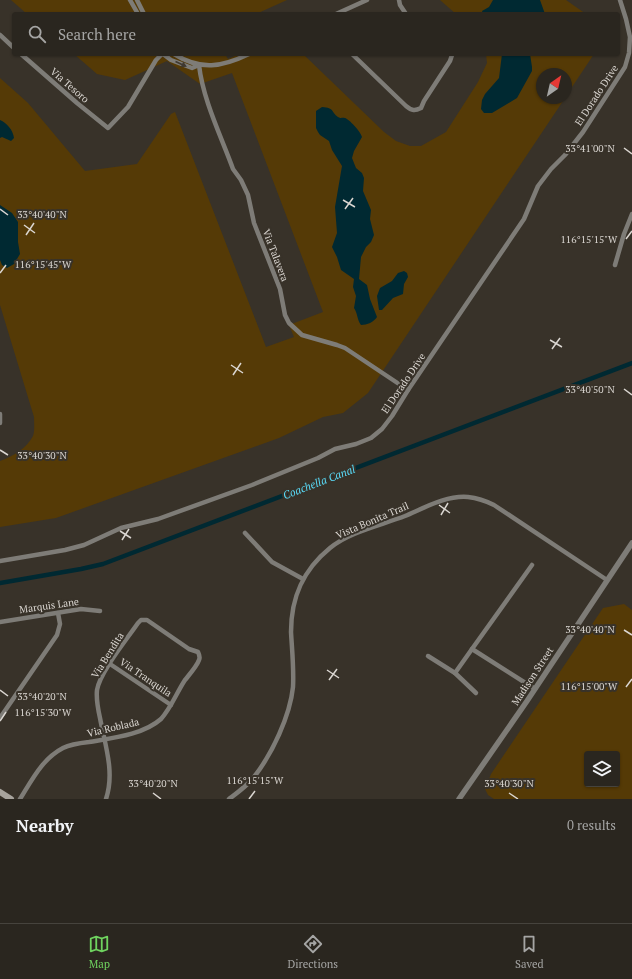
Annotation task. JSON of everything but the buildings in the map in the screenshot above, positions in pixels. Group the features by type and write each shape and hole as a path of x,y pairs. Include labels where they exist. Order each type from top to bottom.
{"main road":[{"path":"0,792 11,799"}],"street":[{"path":"130,0 137,12"},
{"path":"137,0 143,12"},
{"path":"340,12 367,0"},
{"path":"399,0 405,12"},
{"name":"El Dorado Drive","path":"0,561 65,550 84,544 121,528 158,519 282,473 318,458 335,448 356,444 371,438 382,429 524,219 538,186 583,132 625,67 629,53 630,37 620,0"},
{"path":"0,35 12,46"},
{"name":"Via Tesoro","path":"23,56 108,128 128,106 156,60 161,56"},
{"path":"166,56 171,60 192,68 199,65"},
{"path":"179,56 199,65 217,66 236,61 245,56"},
{"path":"354,56 412,110 422,108 424,101 450,62 452,56"},
{"name":"Via Talavera","path":"199,65 200,77 205,93 234,169 248,195 254,223 280,289 285,315 289,323 302,335 345,348 408,390"},
{"path":"615,265 624,234 632,214"},
{"path":"0,414 0,423"},
{"name":"Vista Bonita Trail","path":"229,799 253,778 267,758 281,732 293,688 292,615 296,596 302,579 317,560 332,547 351,536 436,504 454,498 468,497 482,500 494,505 607,580"},
{"path":"245,532 272,562 302,579"},
{"name":"Madison Street","path":"459,799 535,689 632,543"},
{"path":"455,673 532,566"},
{"name":"Marquis Lane","path":"0,622 81,609 100,611"},
{"path":"0,718 57,635 60,624 58,613"},
{"name":"Via Bendita","path":"106,799 110,788 111,773 98,705 97,691 101,678 110,664 138,623 144,620 147,620 190,649 198,652 200,659"},
{"path":"472,649 535,689"},
{"path":"428,656 455,673 476,693"},
{"name":"Via Roblada","path":"20,799 47,759 62,749 71,745 136,733 162,718 179,689 200,659"},
{"name":"Via Tranquila","path":"110,664 171,705"}],"shaded area":[{"path":"11,0 287,0 260,12 25,12"},
{"path":"440,0 566,0 583,12 454,12"},
{"path":"76,56 226,56 228,59 235,56 305,56 384,132 396,141 410,146 421,146 446,132 478,82 487,63 486,56 593,56 572,87 572,68 536,68 536,104 561,104 368,393 343,413 323,417 279,438 56,518 0,527 0,461 14,454 27,444 33,436 34,417 0,305 0,78 28,103 85,171 137,164 171,114 175,112 266,347 294,337 289,325 323,312 232,73 200,84 167,61 125,80 97,74"},
{"path":"624,604 632,610 632,799 494,799 488,795 485,789 491,774 603,608"}],"water":[{"path":"493,0 540,0 544,12 482,12 489,7"},
{"path":"502,56 530,56 532,71 517,98 492,113 484,113 481,109 482,100 485,94 499,78"},
{"path":"322,107 331,109 340,118 347,119 357,129 362,137 354,151 352,158 356,168 362,173 364,178 363,191 371,210 370,219 374,235 361,257 359,279 367,285 370,299 377,317 372,322 361,325 354,308 356,296 353,287 354,279 341,270 332,247 337,233 335,207 342,166 332,150 329,141 320,135 316,128 316,111"},
{"path":"0,120 3,121 11,130 14,138 11,141 2,137 0,138"},
{"path":"0,205 12,213 18,222 18,242 20,254 14,264 7,268 2,265 0,260"},
{"path":"404,271 407,273 408,277 404,284 403,294 393,298 382,310 379,310 377,296 380,288 392,281 398,273"}],"waterway":[{"name":"Coachella Canal","path":"0,583 103,564 632,363"}]}
